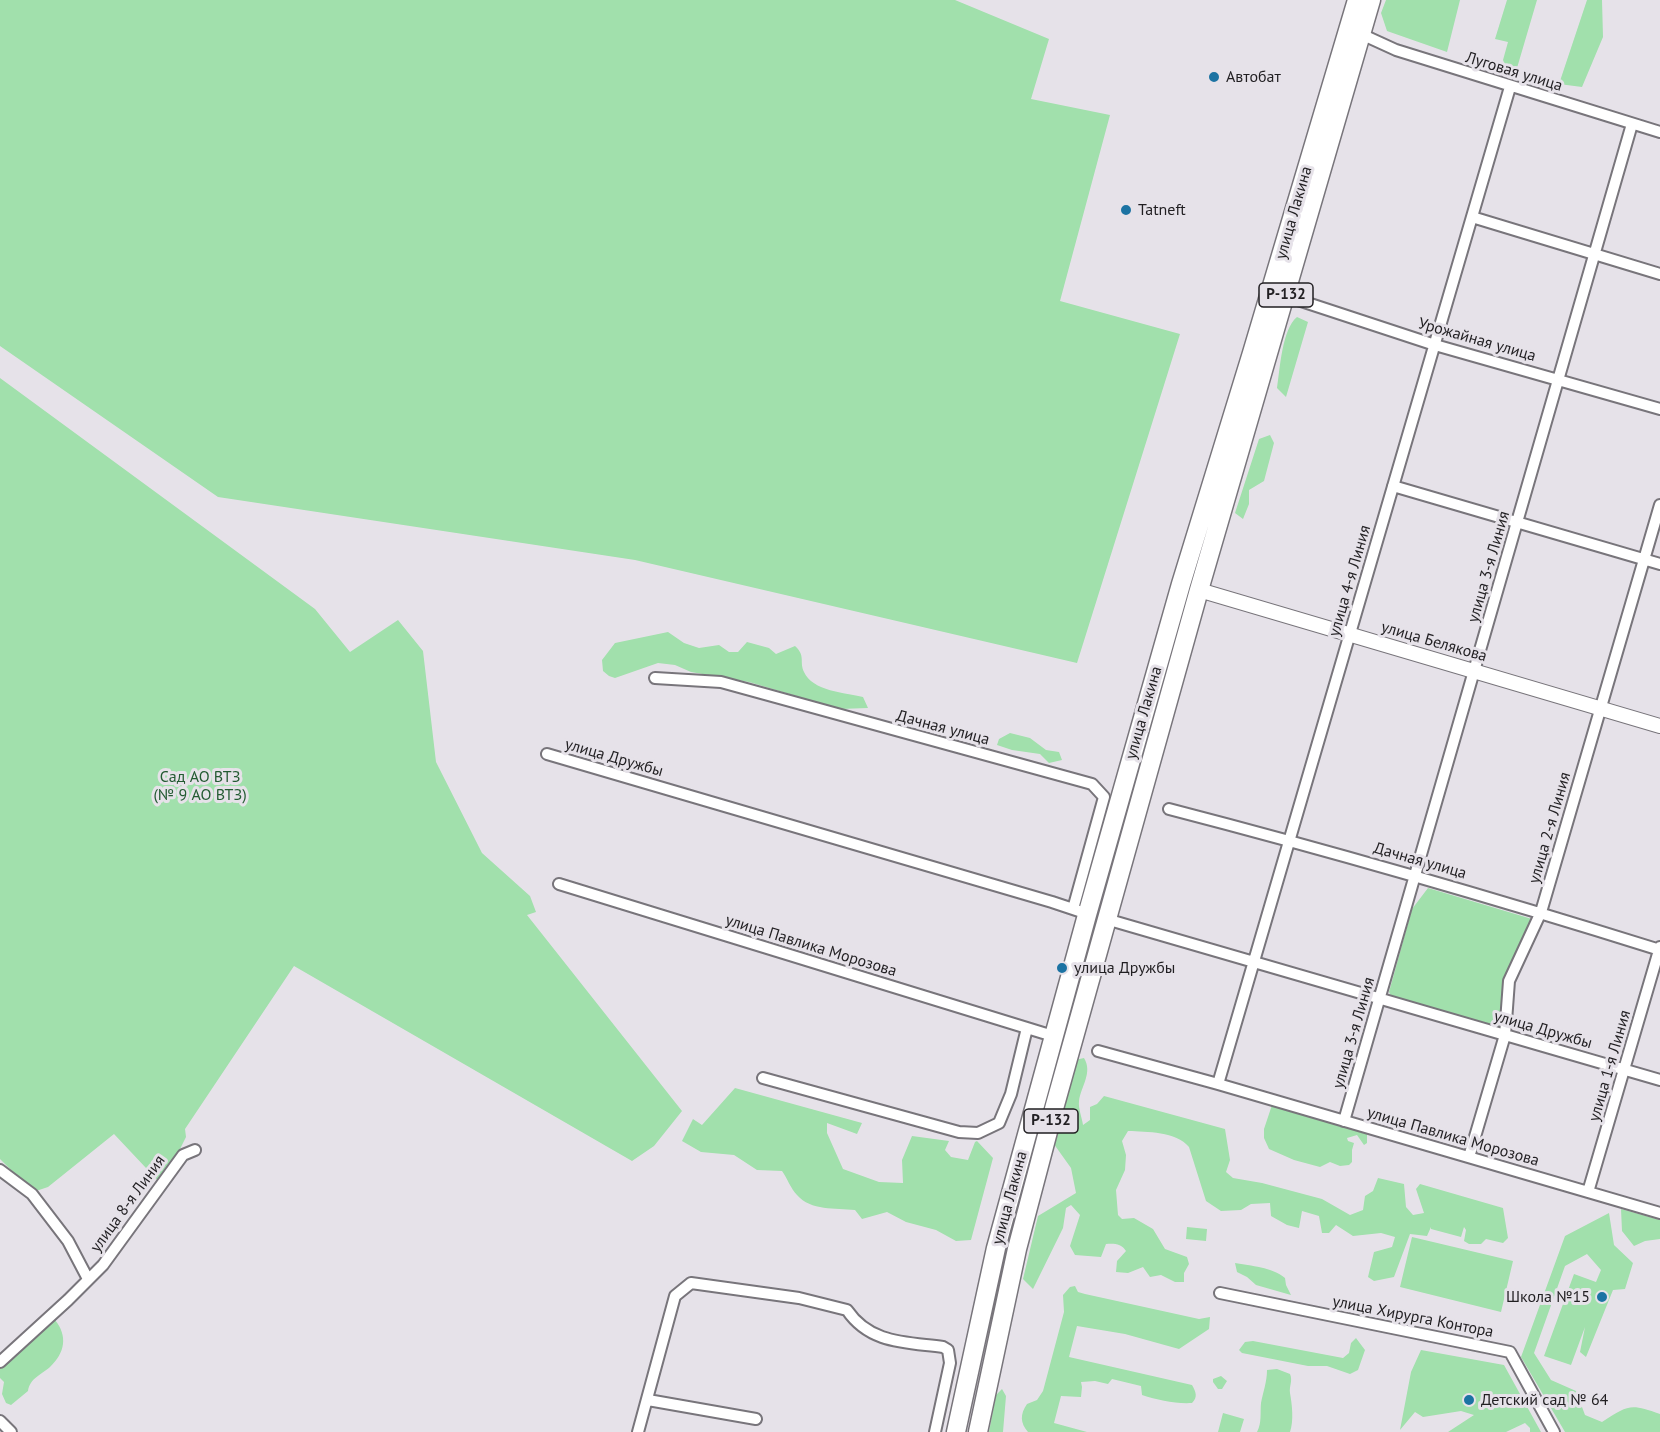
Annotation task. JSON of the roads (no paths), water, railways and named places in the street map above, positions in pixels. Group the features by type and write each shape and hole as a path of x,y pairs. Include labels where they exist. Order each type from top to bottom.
{"highway":[{"name":"улица Лакина","path":"956,1432 996,1248 1053,1036 1080,912 1249,364 1357,0"},
{"name":"улица Лакина","path":"978,1432 1017,1250 1106,919 1198,590 1371,0"}],"street":[{"name":"Луговая улица","path":"1361,34 1396,50 1660,132"},
{"name":"улица 4-я Линия","path":"1218,1084 1510,87"},
{"name":"улица 3-я Линия","path":"1344,1121 1632,124"},
{"path":"1472,217 1660,274"},
{"name":"Урожайная улица","path":"1286,296 1435,345 1660,409"},
{"path":"1393,486 1660,564"},
{"name":"улица 2-я Линия","path":"1468,1157 1505,1035 1509,981 1541,912 1660,505"},
{"name":"улица Белякова","path":"1198,590 1660,726"},
{"name":"Дачная улица","path":"655,678 721,682 1092,784 1104,797 1080,912"},
{"name":"улица Дружбы","path":"547,754 1080,912"},
{"name":"Дачная улица","path":"1169,809 1415,875 1660,949"},
{"name":"улица Павлика Морозова","path":"559,884 1053,1036"},
{"name":"улица Дружбы","path":"1106,919 1660,1080"},
{"name":"улица 1-я Линия","path":"1588,1192 1660,949"},
{"path":"762,1078 959,1132 978,1133 999,1123 1011,1094 1027,1028"},
{"name":"улица Павлика Морозова","path":"1098,1051 1660,1213"},
{"name":"улица 8-я Линия","path":"0,1362 103,1265 183,1155 195,1150"},
{"name":"улица 8-я Линия","path":"0,1170 32,1194 68,1241 88,1279"},
{"path":"638,1432 675,1296 691,1283 800,1298 847,1310 857,1324 884,1339 943,1347 948,1350 950,1363 935,1432"},
{"name":"улица Хирурга Контора","path":"1220,1293 1510,1352 1554,1432"},
{"path":"648,1400 756,1419"},
{"path":"0,1421 11,1432"}],"place":[{"name":"Автобат","path":"1214,77"},
{"name":"Tatneft","path":"1126,210"},
{"name":"улица Дружбы","path":"1062,968"},
{"name":"Школа №15","path":"1602,1297"},
{"name":"Детский сад № 64","path":"1469,1400"}],"park label":[{"name":"Сад АО ВТЗ (№ 9 АО ВТЗ)","path":"200,786"}]}
